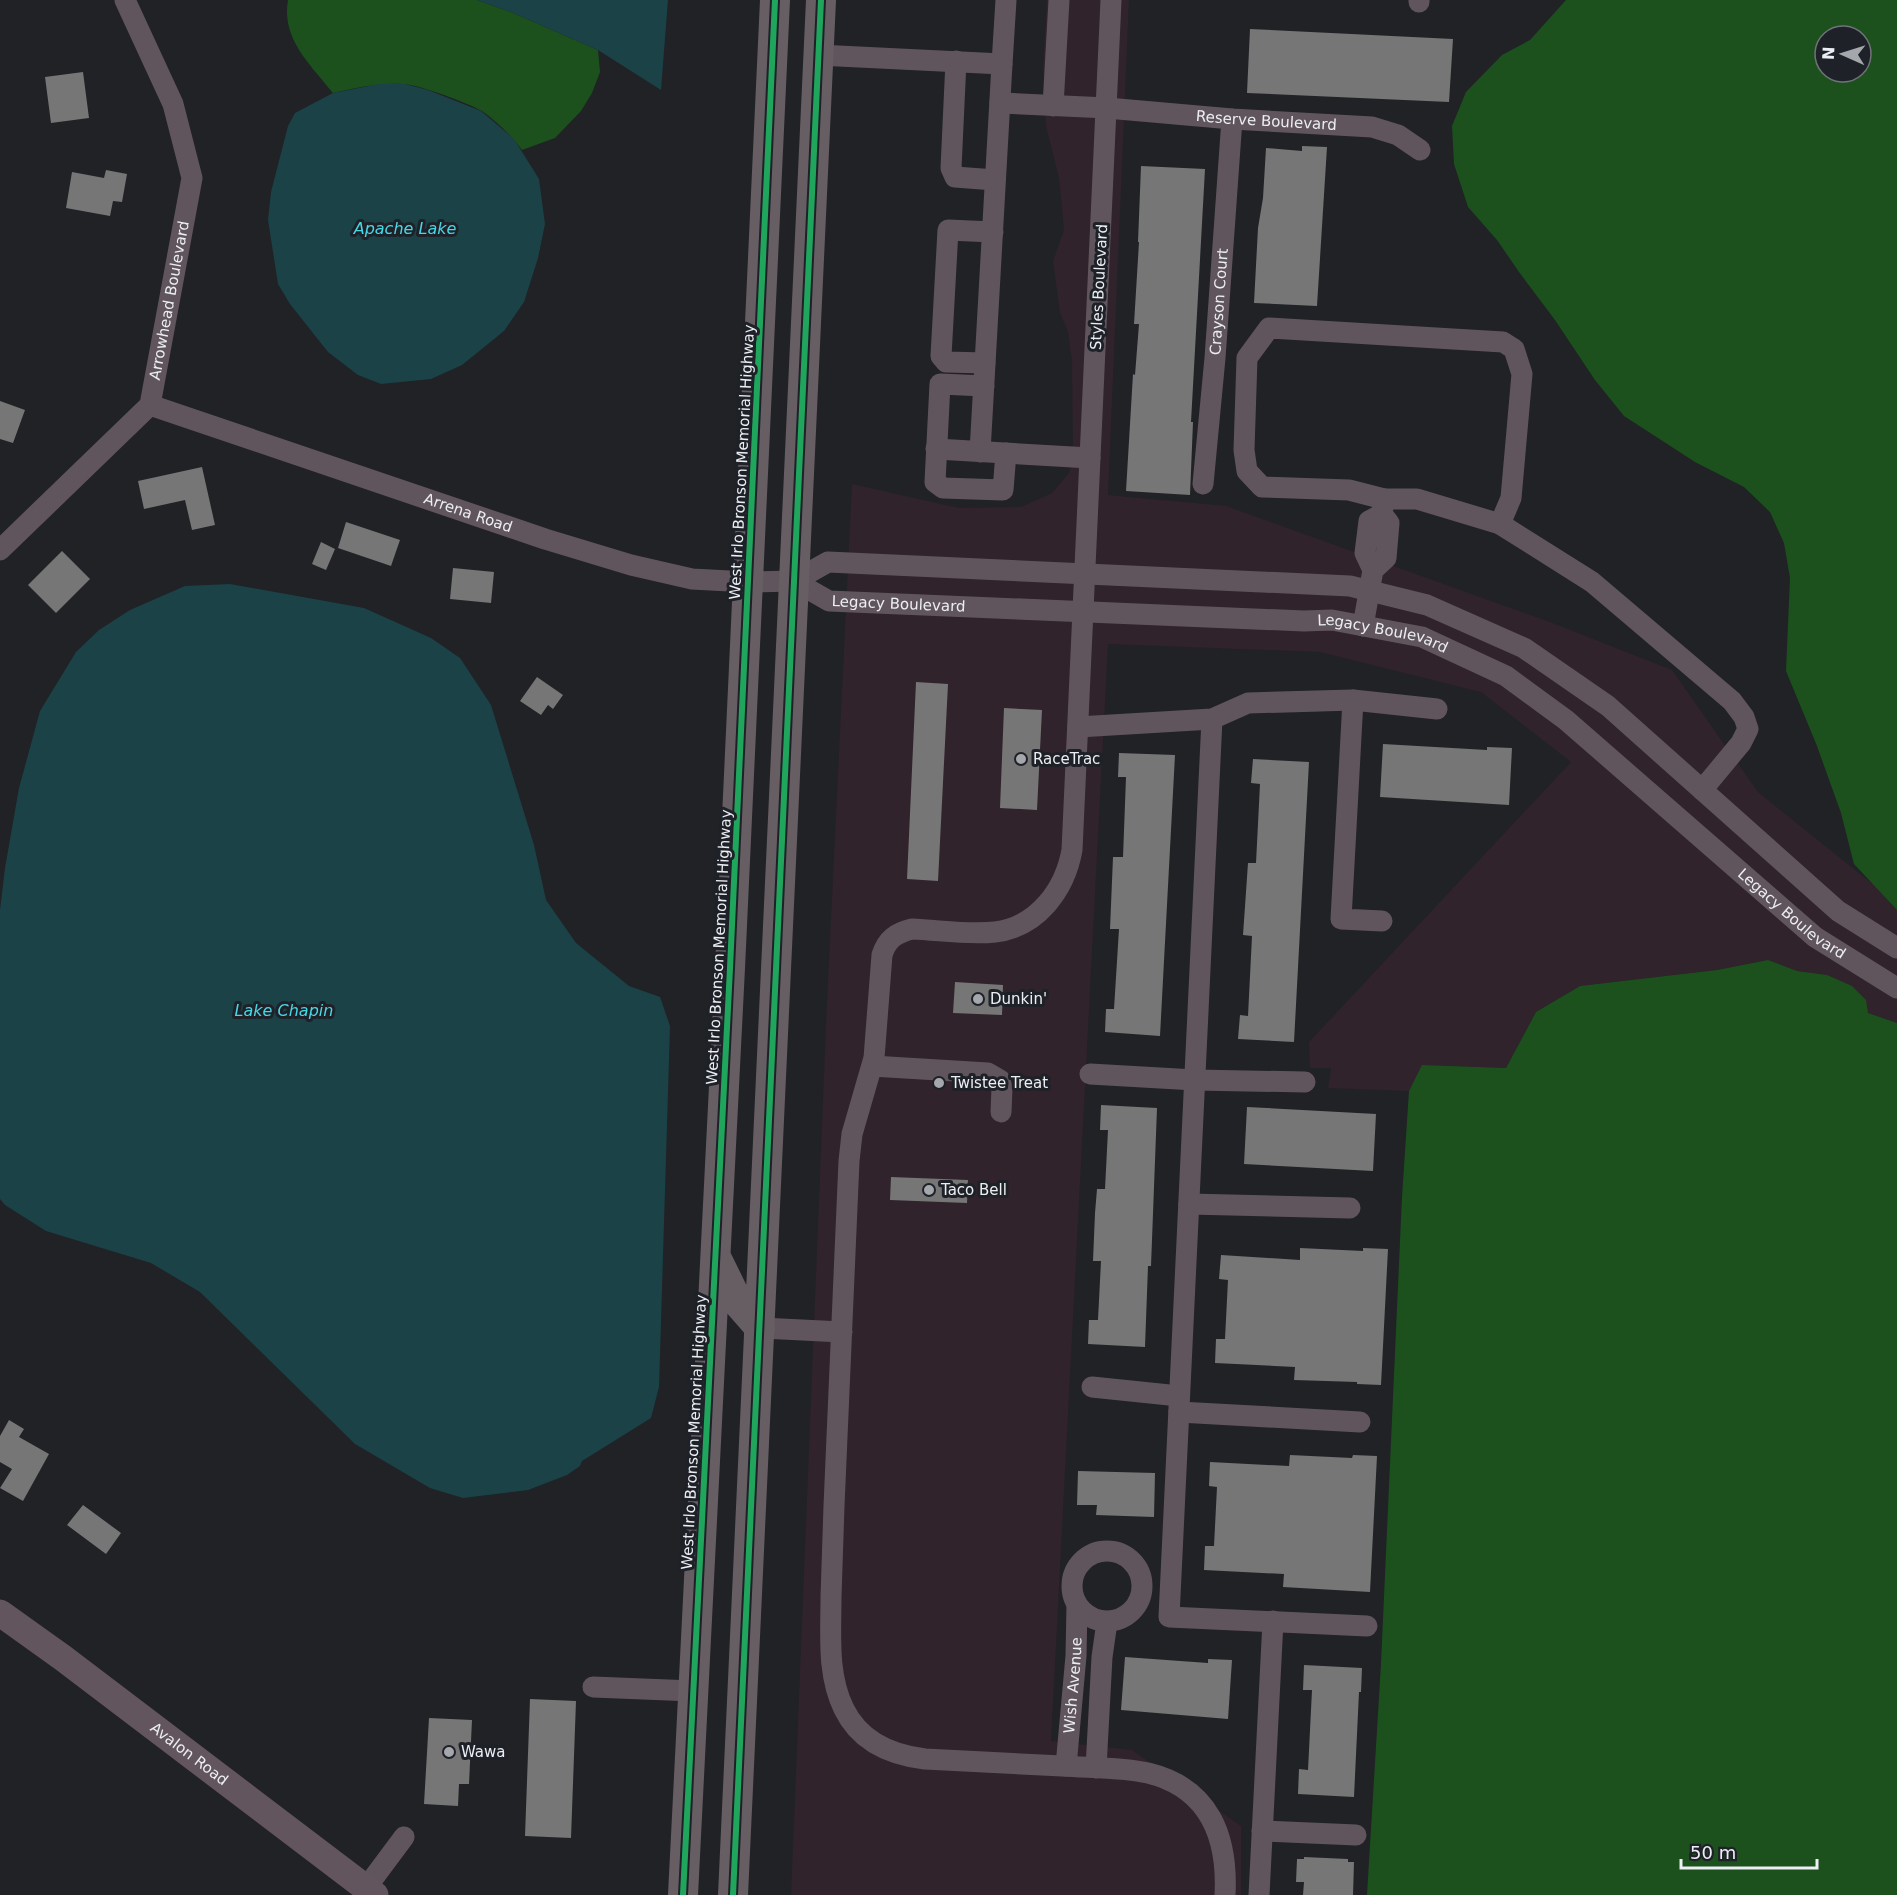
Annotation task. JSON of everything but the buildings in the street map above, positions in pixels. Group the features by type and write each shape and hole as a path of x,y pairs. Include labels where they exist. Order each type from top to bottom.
{"highway":[{"name":"West Irlo Bronson Memorial Highway","path":"683,1895 716,1257 775,0"},
{"path":"733,1895 821,0"},
{"path":"716,1257 739,1304 760,1328"}],"main road":[{"name":"Avalon Road","path":"0,1613 63,1658 370,1891"}],"street":[{"name":"Arrowhead Boulevard","path":"125,0 173,104 192,178 150,405"},
{"path":"980,452 1006,0"},
{"path":"1053,106 1059,0"},
{"name":"Styles Boulevard","path":"1111,0 1072,850 1069,866 1054,896 1032,917 1008,929 984,932 912,929 893,937 886,944 882,955 872,1066 850,1147 831,1638 833,1675 844,1709 853,1724 875,1744 899,1755 926,1759 1130,1770 1150,1773 1176,1784 1200,1802 1213,1819 1221,1836 1225,1856 1225,1895"},
{"path":"818,56 1002,64"},
{"path":"956,61 951,168 955,177 995,180"},
{"name":"Reserve Boulevard","path":"1000,103 1107,108 1232,119 1372,127 1398,135 1420,150"},
{"name":"Crayson Court","path":"1203,484 1232,119"},
{"path":"985,363 945,362 941,356 948,230 993,232"},
{"path":"1500,524 1511,498 1522,374 1514,349 1503,342 1269,328 1247,358 1244,450 1247,471 1262,487 1349,490 1383,506 1417,499 1500,524 1592,582 1732,700 1744,717 1748,729 1741,743 1702,790"},
{"path":"984,386 940,384 935,482 943,488 1003,490 1006,453"},
{"path":"1211,399 1246,401"},
{"path":"0,550 150,405"},
{"name":"Arrena Road","path":"150,405 544,539 631,565 692,579 748,582 794,581"},
{"path":"936,449 1090,458"},
{"path":"1364,626 1371,580 1386,558 1389,523 1383,506"},
{"name":"Legacy Boulevard","path":"794,581 828,562 1350,586 1371,580 1524,648 1608,706 1838,911 1897,948"},
{"name":"Legacy Boulevard","path":"794,581 829,601 1304,621 1332,620 1422,637 1506,675 1566,720 1815,937 1897,988"},
{"path":"1078,727 1212,719 1248,703 1353,700 1437,709"},
{"path":"1353,700 1341,919 1382,921"},
{"path":"1212,719 1169,1617 1367,1626"},
{"path":"872,1066 988,1073 1000,1080 1001,1112"},
{"path":"1090,1074 1195,1080 1305,1082"},
{"path":"1189,1204 1350,1208"},
{"path":"760,1328 842,1332"},
{"path":"1092,1387 1179,1404 1360,1422"},
{"name":"Wish Avenue","path":"1066,1766 1076,1656 1077,1605 1072,1583 1075,1572 1091,1555 1102,1552 1124,1555 1140,1572 1143,1584 1142,1595"},
{"path":"1107,1622 1118,1620 1129,1614 1137,1606 1142,1595 1170,1590"},
{"name":"Wish Avenue","path":"1077,1605 1085,1614 1107,1622 1096,1768"},
{"path":"1259,1895 1273,1622"},
{"path":"593,1687 693,1691"},
{"path":"1072,1698 1100,1700"},
{"path":"1262,1831 1356,1835"},
{"path":"370,1891 404,1837"}],"shaded area":[{"path":"1047,0 1129,0 1108,495 1226,506 1550,622 1672,670 1758,792 1875,886 1897,910 1897,1023 1868,1013 1827,975 1797,971 1768,960 1717,970 1580,986 1536,1012 1506,1068 1423,1065 1409,1091 1328,1088 1331,1068 1310,1068 1309,1042 1571,762 1481,692 1320,652 1108,644 1051,1741 1132,1750 1241,1826 1241,1895 791,1895 827,1001 852,484 959,508 1021,507 1052,493 1069,473 1073,458 1072,362 1068,332 1060,313 1053,261 1064,230 1059,178 1046,126 1043,69"}],"green space":[{"path":"288,0 477,0 511,12 598,50 600,72 592,93 581,111 555,138 522,150 504,129 482,111 431,90 393,84 333,93 307,62 293,39 287,14"},
{"path":"1566,0 1897,0 1897,910 1854,864 1841,813 1817,746 1786,671 1790,578 1784,543 1770,512 1744,487 1695,462 1624,416 1595,380 1497,240 1468,207 1454,164 1452,126 1466,92 1502,55 1530,40"},
{"path":"1768,960 1797,971 1827,975 1852,986 1866,1000 1868,1013 1897,1023 1897,1895 1367,1895 1381,1664 1402,1197 1409,1091 1422,1065 1506,1068 1536,1012 1580,986 1717,970"}],"water":[{"path":"477,0 668,0 661,90 598,50 511,12"},
{"name":"Apache Lake","path":"379,84 405,84 428,90 481,111 514,139 539,179 545,224 538,258 524,302 504,331 462,365 431,379 381,384 358,375 328,352 290,304 278,284 268,220 271,192 288,126 295,113 333,93"},
{"name":"Lake Chapin","path":"230,584 364,608 431,638 460,658 491,705 534,845 546,900 576,943 629,986 660,997 670,1026 659,1387 651,1418 582,1461 580,1466 567,1475 528,1490 463,1498 430,1488 355,1444 200,1292 151,1263 46,1231 5,1205 0,1199 0,910 19,788 40,711 76,652 99,630 130,610 185,586"}],"cycle path":[{"path":"683,1895 730,968 775,0"},
{"path":"733,1895 821,0"}],"place":[{"name":"RaceTrac","path":"1021,759"},
{"name":"Dunkin'","path":"978,999"},
{"name":"Twistee Treat","path":"939,1083"},
{"name":"Taco Bell","path":"929,1190"},
{"name":"Wawa","path":"449,1752"}]}
